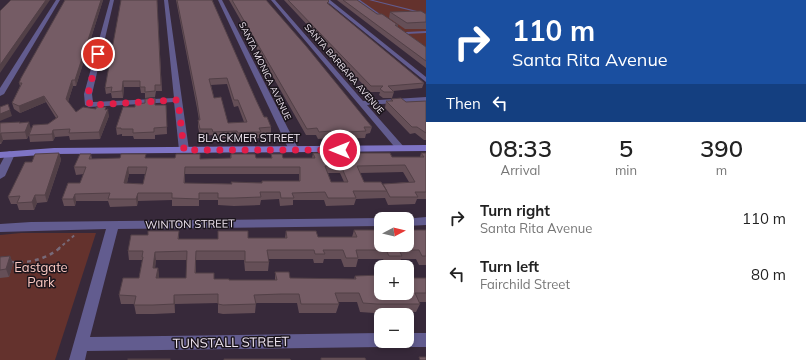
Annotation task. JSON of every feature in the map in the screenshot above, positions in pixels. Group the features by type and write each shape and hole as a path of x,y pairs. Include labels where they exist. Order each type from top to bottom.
{"street":[{"path":"0,94 58,0"},
{"path":"114,0 88,94 90,105 178,100"},
{"path":"166,0 184,150"},
{"name":"SANTA MONICA AVENUE","path":"220,0 294,150"},
{"name":"SANTA BARBARA AVENUE","path":"273,0 401,149"},
{"path":"327,0 426,80"},
{"path":"361,103 426,99"},
{"name":"BLACKMER STREET","path":"5,154 184,150 426,148"},
{"path":"0,176 5,154"},
{"path":"414,222 426,221"},
{"name":"WINTON STREET","path":"0,228 31,226 374,222"},
{"path":"77,360 113,225"},
{"name":"TUNSTALL STREET","path":"81,344 374,340"},
{"path":"414,340 426,340"}],"lane":[{"path":"358,0 392,23"},
{"path":"370,0 416,11"},
{"path":"413,38 406,33 426,32"}],"path":[{"path":"4,262 34,263 47,258 76,234 83,233"}],"green space":[{"path":"356,0 426,0 426,49"},
{"name":"Eastgate Park","path":"21,233 96,233 55,360 0,360 0,235"}],"building":[{"path":"11,0 46,0 0,65 0,11"},
{"path":"65,0 101,0 75,80 72,80 66,99 76,112 83,107 96,109 96,107 106,107 105,110 108,109 99,132 69,133 70,129 53,130 52,134 29,135 33,125 48,124 58,117 44,96 19,106 12,103 22,83 19,83 21,78"},
{"path":"121,0 157,0 161,85 155,85 155,91 145,92 145,87 140,87 140,81 123,81 122,91 111,92 112,87 105,88"},
{"path":"177,0 212,0 256,100 264,117 267,117 271,127 259,128 261,132 238,133 237,131 213,132 212,129 200,129 197,101","holes":["227,78 234,100 238,100 247,122 228,123 221,97 214,98 209,79"]},
{"path":"232,0 266,0 306,46 372,127 364,127 366,131 332,133 331,131 319,132 317,128 307,129"},
{"path":"288,0 328,0 329,1 327,3 424,83 388,86 394,92 384,92 380,89 383,86 371,86"},
{"path":"343,0 357,0 377,14 382,14 398,25 395,25 426,47 426,61"},
{"path":"421,11 426,14 426,22 407,23 390,12"},
{"path":"155,98 155,105 166,105 167,127 154,128 154,132 133,133 133,129 116,128 123,107 135,107 135,104 145,103 145,99"},
{"path":"401,98 406,102 426,101 426,133 417,127 412,127 386,101 393,101 391,99"},
{"path":"8,104 10,110 0,114 0,107"},
{"path":"20,122 19,123 29,122 25,132 1,133 0,135 0,123"},
{"path":"59,153 45,195 35,195 32,202 17,203 20,196 8,197 25,162 32,162 35,154"},
{"path":"313,153 390,153 392,157 424,157 421,153 426,153 426,192 415,192 418,197 390,197 387,191 353,191 356,198 328,198 325,192 292,193 294,198 281,198 280,192 260,192 261,197 234,198 218,198 218,193 199,193 199,199 172,198 172,193 138,193 136,199 108,199 110,193 75,194 73,199 62,199 68,183 80,183 86,167 74,167 80,154 91,154 89,159 120,158 121,154 146,154 145,158 175,158 176,154 200,154 200,159 231,158 231,154 255,154 256,158 272,158 271,154 282,154 283,158 315,158","holes":["405,165 415,182 383,184 386,189 381,182 364,182 357,166","325,166 341,166 348,182 331,182","128,167 147,167 143,184 124,183","185,167 300,167 300,181 262,181 262,183 231,182 232,184 184,183"]},
{"path":"354,230 374,230 374,250 356,250 358,258 346,258 343,250 323,250 325,254 315,254 314,250 267,250 269,262 245,262 245,251 196,251 195,273 214,273 214,279 229,280 277,280 275,272 289,272 290,278 356,279 355,276 374,275 374,300 414,300 414,278 426,278 426,293 415,293 420,304 363,303 359,293 335,293 339,304 301,304 299,294 281,294 254,295 256,304 223,305 218,304 218,294 174,295 174,304 134,305 136,296 119,295 123,278 139,278 143,251 128,251 131,235 148,235 148,231 179,231 178,239 218,239 218,231 248,231 248,238 287,238 286,231 316,231 318,237 357,237","holes":["187,251 186,278 156,278 158,268 153,268 155,252"]},
{"path":"414,230 426,230 426,256 422,256 419,250 414,250"},
{"path":"387,252 400,252 402,256 389,256"},
{"path":"10,256 6,269 0,270 0,257"},
{"path":"419,357 426,357 426,360 420,360"},
{"path":"321,358 365,358 366,360 321,360"},
{"path":"170,359 170,360 128,360"},
{"path":"290,359 291,360 224,360"}],"route":[{"path":"98,54 88,94 90,105 178,100 184,150 340,150"}]}
